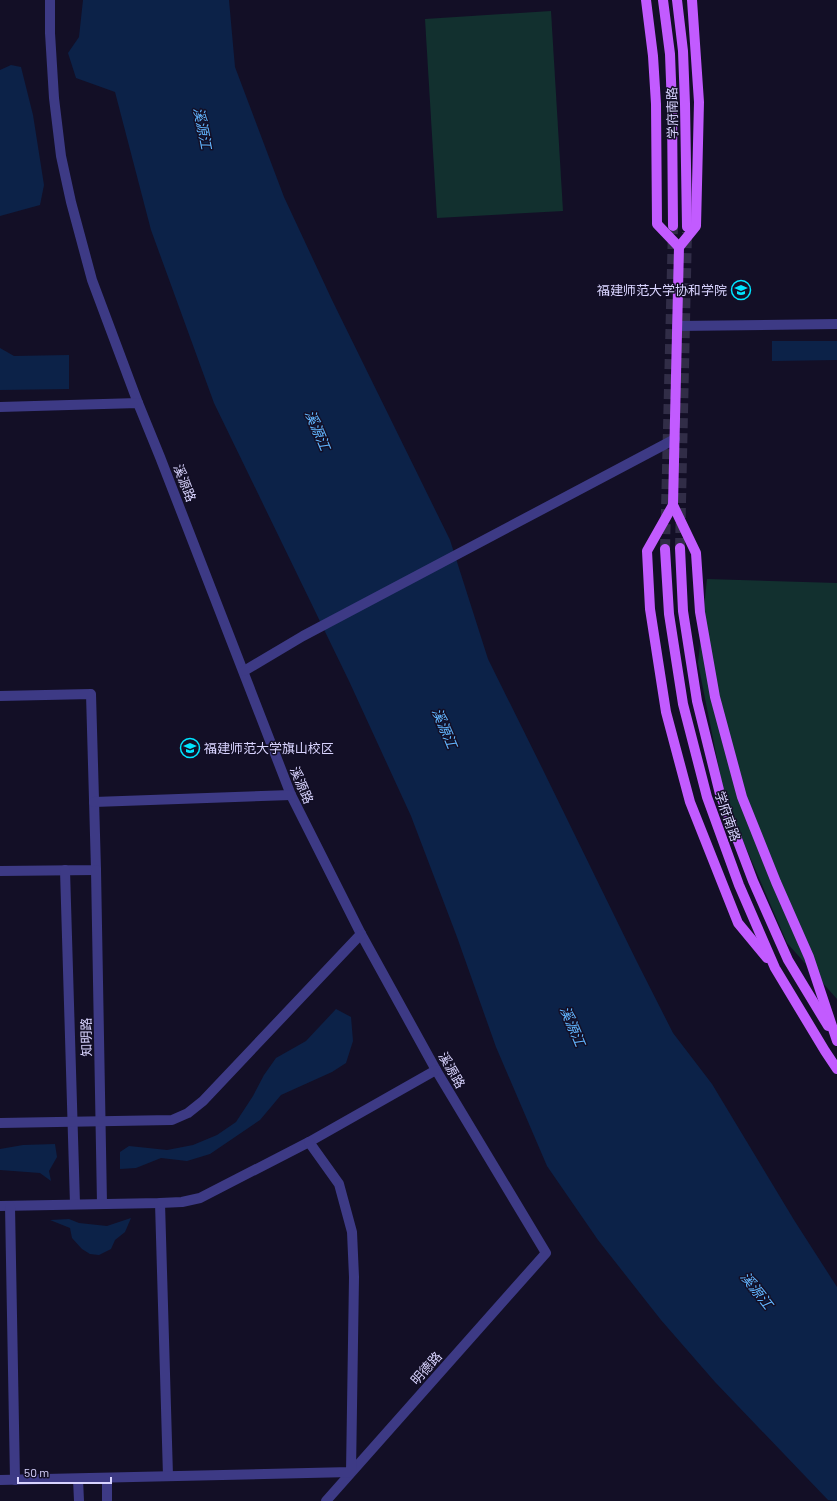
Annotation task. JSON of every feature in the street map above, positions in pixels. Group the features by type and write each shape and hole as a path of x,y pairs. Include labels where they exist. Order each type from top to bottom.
{"main road":[{"path":"646,0 653,56 656,104 657,224 679,247"},
{"name":"学府南路","path":"663,0 670,54 671,76 673,226"},
{"name":"学府南路","path":"677,0 683,51 687,227"},
{"path":"692,0 698,102 696,226 679,247 673,505 696,553 700,612 715,697 742,798 776,882 809,957 837,1041"},
{"path":"673,505 647,551 650,608 666,712 690,802 738,923 775,968"},
{"name":"学府南路","path":"665,548 669,614 683,704 707,797 739,885 775,968 837,1069"},
{"name":"学府南路","path":"680,548 683,611 697,701 720,794 753,880 788,960 837,1041"}],"street":[{"name":"溪源路","path":"50,0 50,33 54,98 61,156 71,202 92,280 138,403 244,670 291,795 360,934 436,1070 546,1253"},
{"path":"677,326 837,324"},
{"path":"0,407 138,403"},
{"path":"244,670 304,636 675,439"},
{"name":"知明路","path":"0,696 91,694 96,870 102,1204"},
{"path":"94,802 291,795"},
{"name":"知明路","path":"65,870 75,1204"},
{"path":"0,871 96,870"},
{"path":"0,1123 172,1120 188,1113 203,1101 360,934"},
{"path":"0,1206 160,1203 182,1202 200,1198 309,1142 436,1070"},
{"path":"0,1480 351,1472 354,1277 352,1232 339,1184 309,1142"},
{"path":"160,1203 168,1476"},
{"path":"10,1206 15,1480"},
{"name":"明德路","path":"326,1501 546,1253"},
{"path":"106,1478 107,1501"},
{"path":"78,1479 79,1501"}],"green space":[{"path":"551,11 563,211 437,218 425,19"},
{"path":"707,579 837,583 837,999 787,943 725,799 698,663"}],"water":[{"name":"溪源江","path":"83,0 229,0 235,67 284,197 332,300 450,540 488,659 673,1033 712,1084 794,1220 837,1287 837,1501 828,1500 715,1382 661,1320 598,1240 547,1166 496,1047 457,937 411,816 349,681 214,403 151,230 115,92 76,78 68,53 79,37"},
{"path":"11,65 21,67 33,115 44,185 40,205 0,216 0,70"},
{"path":"772,341 837,341 837,360 772,361"},
{"path":"0,348 14,356 69,355 69,389 0,390"},
{"path":"336,1009 351,1017 353,1041 346,1063 332,1072 281,1095 260,1120 210,1154 187,1161 161,1158 136,1168 120,1169 120,1152 129,1146 167,1150 193,1145 217,1135 236,1122 276,1058 306,1041"},
{"path":"55,1144 57,1157 49,1171 51,1181 40,1173 0,1170 0,1149 23,1145"},
{"path":"131,1218 125,1232 115,1240 111,1249 99,1255 90,1254 82,1249 72,1238 70,1228 50,1220 69,1219 79,1223 107,1226"}],"tunnel":[{"path":"665,549 673,226"},
{"path":"680,548 687,232"}],"place":[{"name":"福建师范大学协和学院","path":"741,290"},
{"name":"福建师范大学旗山校区","path":"190,748"}]}
